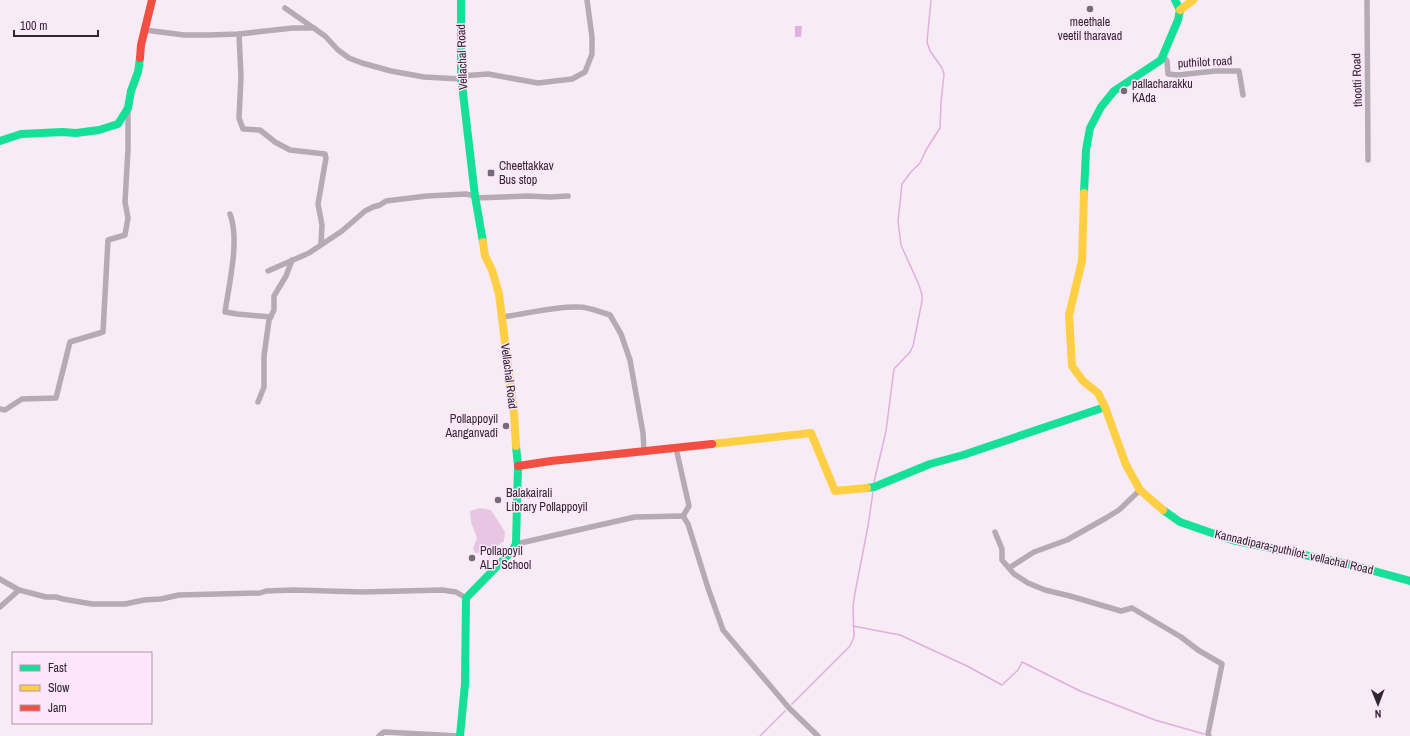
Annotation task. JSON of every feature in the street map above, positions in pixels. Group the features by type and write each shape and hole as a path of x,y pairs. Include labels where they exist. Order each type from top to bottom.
{"street":[{"path":"0,409 5,410 22,399 56,398 70,342 103,332 108,240 126,235 128,218 125,202 128,149 128,108 131,91 138,72 152,0"},
{"name":"Vellachal Road","path":"460,0 461,77 475,197 485,256 492,270 499,294 514,414 518,466 516,544"},
{"path":"285,8 325,36 338,50 349,58 362,63 391,71 418,76 461,77 488,74 538,83 572,79 585,72 592,54 592,37 588,0"},
{"path":"1175,0 1180,10 1194,0"},
{"name":"thootti Road","path":"1367,0 1366,55 1368,92 1368,160"},
{"name":"Kannadipara-puthilot- vellachal Road","path":"1180,10 1178,20 1161,60 1114,91 1101,107 1090,128 1084,181 1082,261 1069,315 1072,366 1083,381 1098,393 1105,407 1126,465 1140,490 1156,505 1180,522 1232,540 1352,565 1410,582"},
{"path":"145,30 184,35 239,34 293,28 314,28"},
{"path":"239,34 241,77 239,118 243,128 260,130 275,142 290,150 325,154 326,158 318,204 322,225 321,244"},
{"name":"puthilot road","path":"1163,56 1167,60 1168,74 1178,75 1215,71 1239,71 1243,95"},
{"path":"0,141 21,134 62,132 76,133 99,130 118,124 128,108"},
{"path":"268,271 309,253 342,231 365,211 386,201 427,196 466,194 475,197 568,196"},
{"path":"230,214 232,220 234,251 225,312 271,317"},
{"path":"258,402 264,388 264,356 271,317 274,310 274,296 288,272 292,260"},
{"path":"502,317 527,314 553,308 581,307 610,315 621,334 630,360 643,433 644,451"},
{"path":"518,466 811,433 835,491 874,487 930,464 963,455 1105,407"},
{"path":"676,448 689,506 683,516"},
{"path":"1009,568 1034,552 1067,540 1106,518 1119,510 1140,490"},
{"path":"379,736 384,732 459,736 465,684 466,598 512,551 516,544 635,517 683,516"},
{"path":"683,516 688,524 708,588 724,630 789,708 818,736"},
{"path":"995,532 1002,549 1002,560 1014,574 1028,583 1045,590 1121,611 1132,608 1182,637 1198,650 1222,664 1208,734 1209,736"},
{"path":"0,579 19,590 87,603 106,604 125,604 144,600 172,598 173,596 260,593 266,591 294,590 362,592 442,590 456,592 466,598"},
{"path":"0,607 19,590"}],"shaded area":[{"path":"795,26 802,26 801,37 795,37"},
{"path":"480,508 491,510 505,532 504,541 489,552 475,553 473,548 477,538 471,522 470,511"}],"waterway":[{"path":"874,482 886,431 894,369 910,352 913,346 922,301 919,285 901,245 898,221 902,184 920,163 926,150 940,128 944,74 942,68 930,51 927,42 931,0"},
{"path":"792,704 850,646 854,637 853,606 873,492"},
{"path":"853,626 900,635 967,666 1002,685 1018,670 1022,662 1080,691 1155,720 1204,734"},
{"path":"760,736 785,711"}],"traffic: fast":[{"path":"461,0 461,76 475,196 483,242"},
{"path":"1084,193 1086,150 1090,128 1101,107 1114,91 1161,60 1178,20 1180,10 1175,0"},
{"path":"0,141 21,134 62,132 76,133 99,130 118,124 128,108 131,91 138,72 140,58"},
{"path":"867,488 874,487 930,464 963,455 1105,407"},
{"path":"460,736 465,684 466,598 512,551 516,544 518,466 516,446"},
{"path":"1163,510 1180,522 1232,540 1352,565 1410,581"}],"traffic: slow":[{"path":"1180,10 1193,0"},
{"path":"1084,193 1082,261 1069,315 1072,366 1083,381 1098,393 1105,407 1126,465 1140,490 1163,510"},
{"path":"483,242 485,256 492,270 499,294 514,414 516,446"},
{"path":"712,444 811,433 835,491 867,488"}],"traffic: jam":[{"path":"140,58 141,45 152,0"},
{"path":"518,466 551,461 712,444"}],"place":[{"name":"meethale veetil tharavad","path":"1090,9"},
{"name":"pallacharakku KAda","path":"1124,91"},
{"name":"Cheettakkav Bus stop","path":"491,173"},
{"name":"Pollappoyil Aanganvadi","path":"506,426"},
{"name":"Balakairali Library Pollappoyil","path":"498,500"},
{"name":"Pollapoyil ALP School","path":"472,558"}]}
